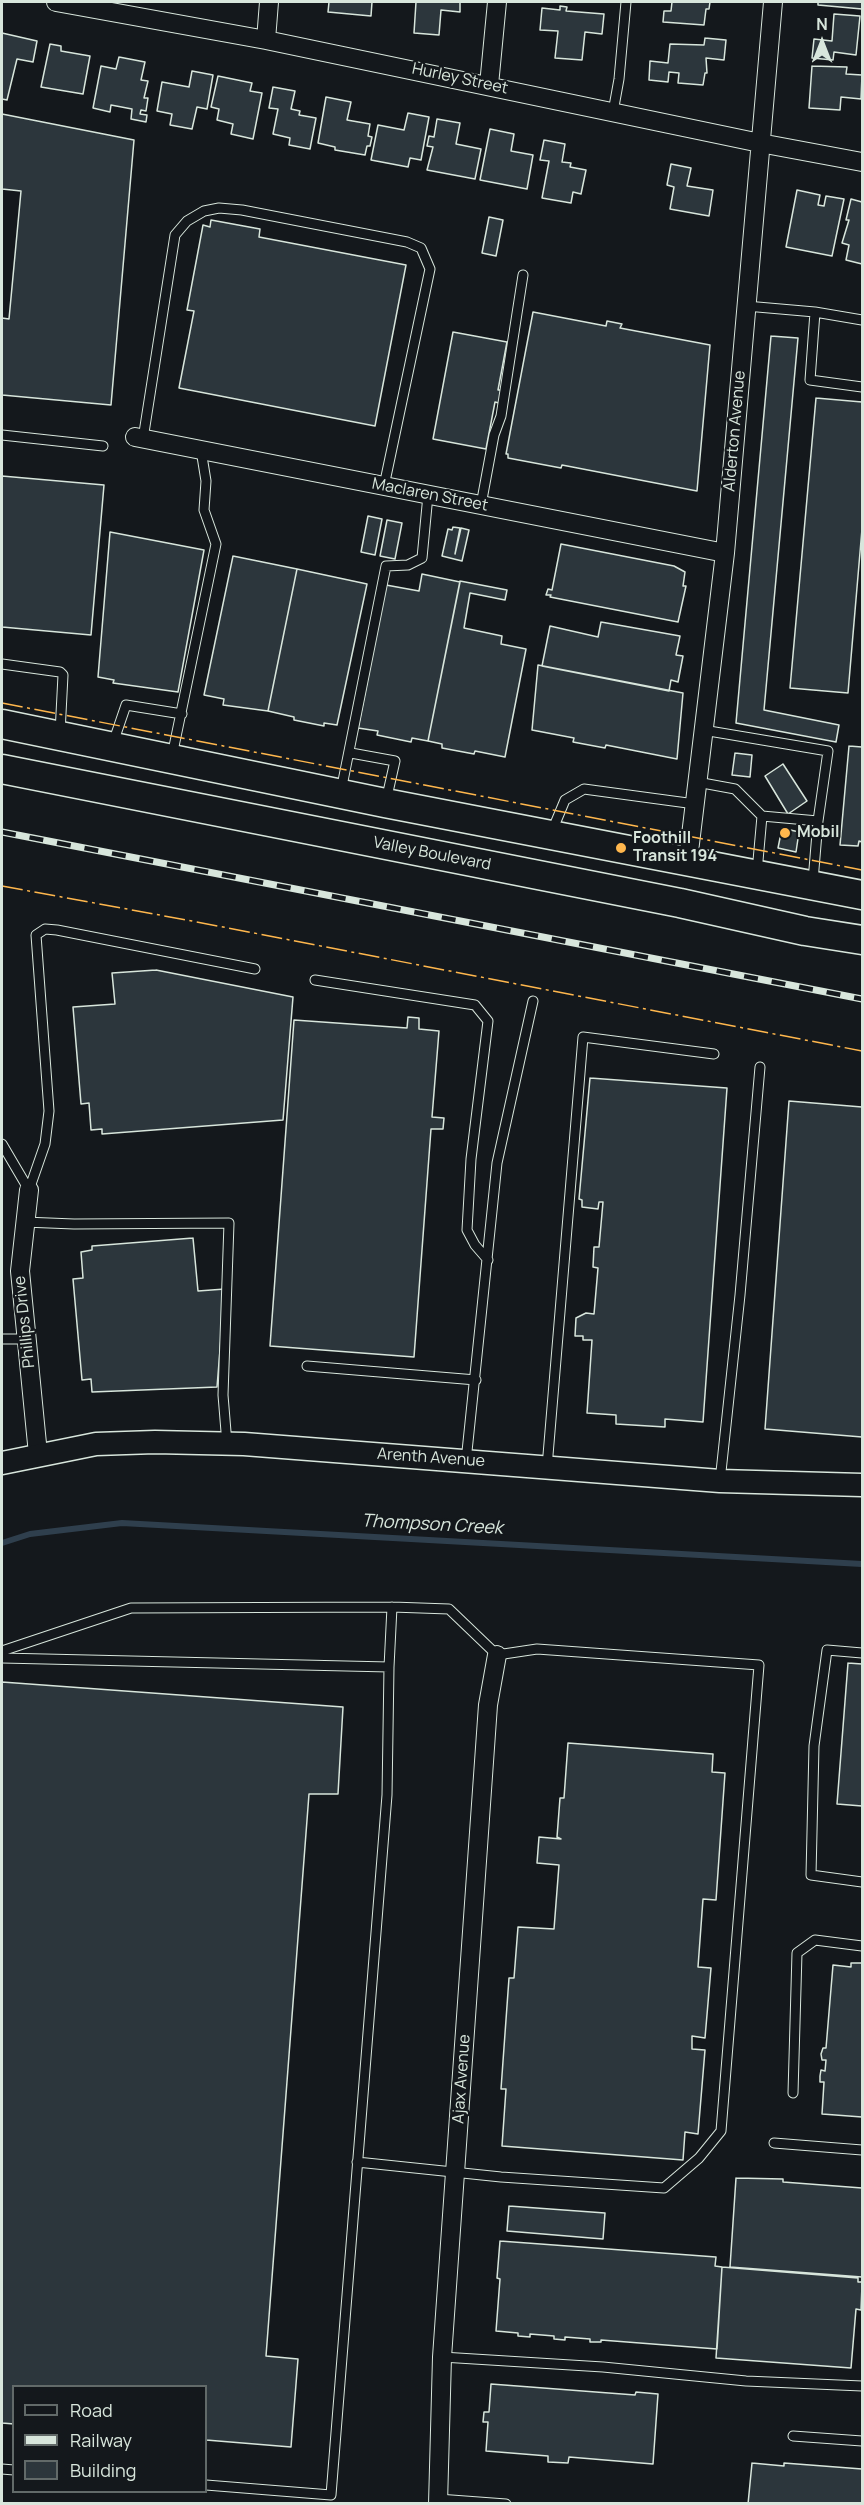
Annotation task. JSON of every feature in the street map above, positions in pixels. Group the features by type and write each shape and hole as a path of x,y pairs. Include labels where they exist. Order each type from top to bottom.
{"main road":[{"path":"2,724 385,804 862,895"},
{"name":"Valley Boulevard","path":"2,769 680,903 805,931 862,940"},
{"path":"680,903 688,860"}],"street":[{"name":"Hurley Street","path":"56,2 266,40 760,143 862,162"},
{"path":"266,40 269,2"},
{"path":"489,85 497,2"},
{"name":"Alderton Avenue","path":"688,860 725,553 773,2"},
{"name":"Maclaren Street","path":"139,438 725,553"},
{"name":"Phillips Drive","path":"29,1190 20,1270 38,1455"},
{"name":"Arenth Avenue","path":"2,1463 96,1444 155,1442 227,1444 720,1481 862,1485"},
{"name":"Ajax Avenue","path":"438,2501 442,2356 488,1705 497,1655"}],"lane":[{"path":"613,112 619,78 626,2"},
{"path":"139,438 175,235 187,220 204,211 219,208 230,209 407,242 421,248 430,269 384,486"},
{"path":"481,505 494,435 501,416 523,275"},
{"path":"746,306 815,312 862,320"},
{"path":"815,312 810,380 862,387"},
{"path":"2,435 103,446"},
{"path":"171,760 216,544 204,510 206,481 201,450"},
{"path":"341,793 351,753 386,566 408,565 422,558 428,495"},
{"path":"2,664 60,672 63,675 60,735"},
{"path":"112,747 126,705 182,714"},
{"path":"704,730 828,751 812,886"},
{"path":"351,753 395,761 385,804"},
{"path":"697,782 735,789 762,816 818,821"},
{"path":"551,834 565,800 584,789 695,804"},
{"path":"757,874 762,816"},
{"path":"29,1190 45,1144 49,1111 36,935 45,929 57,930 255,969"},
{"path":"315,980 475,1005 488,1021 471,1159 467,1230 475,1245 488,1260"},
{"path":"466,1461 497,1162 533,1001"},
{"path":"547,1467 583,1037 714,1054"},
{"path":"720,1481 740,1295 760,1067"},
{"path":"2,1144 29,1190"},
{"path":"24,1222 229,1223 224,1395 227,1444"},
{"path":"2,1339 28,1339"},
{"path":"307,1366 476,1380"},
{"path":"207,2485 331,2495 387,1795 392,1607"},
{"path":"2,1652 131,1608 392,1607 449,1609 497,1655 537,1649 759,1665 721,2131 699,2158 664,2188 357,2162"},
{"path":"862,1653 827,1650 814,1746 811,1875 862,1882"},
{"path":"2,1658 389,1666"},
{"path":"793,2093 797,1953 815,1940 862,1946"},
{"path":"774,2143 862,2150"},
{"path":"442,2356 603,2367 746,2381 862,2386"},
{"path":"794,2436 862,2441"},
{"path":"438,2501 506,2504"}],"building":[{"path":"329,2 372,2 371,16 328,12"},
{"path":"416,2 460,2 460,12 441,10 439,35 414,33"},
{"path":"672,2 710,2 709,9 706,9 704,25 663,22 664,11 671,11"},
{"path":"818,2 862,2 862,9 818,5"},
{"path":"560,6 567,7 566,11 604,14 602,34 585,32 582,60 555,58 558,31 540,30 542,8 560,10"},
{"path":"834,14 860,16 856,55 834,52 833,60 812,58 814,39 832,41"},
{"path":"2,33 37,41 33,62 17,59 7,100 2,99"},
{"path":"705,38 726,40 724,60 706,58 707,73 705,73 703,85 678,83 679,73 669,72 668,82 649,80 650,61 668,63 670,44 704,45"},
{"path":"50,44 61,46 61,51 90,56 83,94 41,87"},
{"path":"119,57 145,62 141,80 148,81 144,98 148,98 146,111 141,110 140,114 147,115 146,122 131,119 132,109 111,105 110,112 93,108 101,66 116,69"},
{"path":"812,66 847,67 846,74 862,75 861,99 841,97 840,110 809,108"},
{"path":"192,71 213,75 207,109 197,107 192,129 170,125 172,114 157,111 162,82 189,87"},
{"path":"218,76 252,83 250,91 262,93 253,139 231,134 233,124 217,120 219,109 211,107"},
{"path":"273,87 295,91 291,109 300,111 299,115 316,118 310,149 289,145 290,138 273,134 278,109 269,108"},
{"path":"326,97 351,102 347,120 370,124 368,136 372,137 365,155 335,150 335,147 318,143"},
{"path":"408,113 429,117 421,160 410,158 408,167 371,160 378,125 404,130"},
{"path":"2,114 134,140 111,405 2,395 2,318 9,319 21,191 2,189"},
{"path":"437,119 460,123 456,144 481,149 475,179 427,170 433,147 427,146 429,136 434,137"},
{"path":"490,129 514,134 511,151 533,155 527,189 480,180"},
{"path":"544,140 565,144 562,162 571,163 570,167 586,170 581,194 573,192 571,203 542,198 549,161 540,160"},
{"path":"671,164 691,168 687,186 713,190 709,216 670,209 674,187 667,185"},
{"path":"797,190 820,195 818,205 824,206 826,196 844,199 832,256 786,247"},
{"path":"851,199 862,202 862,264 846,260 849,245 842,243 849,220 846,220"},
{"path":"489,217 503,220 496,256 482,253"},
{"path":"211,220 260,229 259,237 406,265 375,426 179,388 194,311 187,310 203,225 210,227"},
{"path":"533,312 606,326 607,321 622,324 620,328 710,345 697,491 562,465 561,468 508,458 506,454"},
{"path":"453,332 507,342 498,390 501,390 499,403 495,402 486,449 433,439"},
{"path":"771,336 798,338 764,710 839,725 836,742 736,723"},
{"path":"816,398 862,402 862,529 848,693 790,688"},
{"path":"2,476 104,485 91,635 2,627"},
{"path":"368,516 382,519 375,555 361,552"},
{"path":"387,520 402,523 395,559 380,556"},
{"path":"453,527 460,528 455,554 461,528 469,530 462,561 442,556 448,529 452,530"},
{"path":"110,532 204,550 178,692 113,683 114,680 98,677"},
{"path":"561,544 674,566 685,572 683,586 686,586 678,622 546,595 548,589 552,590"},
{"path":"233,556 297,569 268,711 223,705 224,699 204,695"},
{"path":"297,569 367,584 337,725 324,723 324,726 294,720 294,717 268,711"},
{"path":"422,574 460,582 428,741 412,738 411,742 377,735 378,731 358,728 386,585 419,591"},
{"path":"460,581 507,590 505,600 470,593 464,628 502,636 501,644 526,649 505,757 442,748 442,744 428,741"},
{"path":"601,622 680,636 676,655 683,656 678,682 671,680 669,691 542,666 550,626 598,637"},
{"path":"538,665 683,693 677,759 606,745 605,748 573,742 574,738 532,730"},
{"path":"849,746 862,747 862,842 859,841 858,846 840,845"},
{"path":"735,753 752,755 750,777 732,775"},
{"path":"783,764 807,801 788,814 765,776"},
{"path":"782,828 799,832 796,852 778,848"},
{"path":"156,970 293,997 283,1120 102,1134 102,1129 91,1130 89,1103 81,1104 73,1007 115,1004 112,973"},
{"path":"408,1017 419,1018 419,1029 439,1031 432,1117 444,1118 443,1129 431,1129 414,1357 270,1346 294,1020 407,1028"},
{"path":"590,1078 727,1088 703,1422 665,1419 665,1427 616,1424 616,1415 587,1413 592,1340 583,1340 583,1336 575,1336 576,1318 586,1313 594,1314 598,1268 593,1267 594,1247 599,1247 603,1202 599,1202 598,1209 582,1207 582,1200 579,1199"},
{"path":"789,1101 862,1107 862,1437 765,1429"},
{"path":"193,1238 198,1291 225,1289 217,1387 92,1392 91,1379 82,1380 73,1279 83,1278 81,1252 92,1250 92,1246"},
{"path":"848,1663 862,1664 862,1806 837,1804"},
{"path":"2,1682 343,1707 338,1794 309,1794 266,2356 298,2359 291,2447 207,2440 207,2385 12,2385 12,2424 2,2423"},
{"path":"568,1743 713,1754 712,1772 725,1773 716,1900 703,1899 698,1967 711,1968 705,2038 692,2036 692,2049 705,2050 698,2134 685,2132 683,2160 502,2146 506,2089 501,2089 509,1978 514,1978 518,1927 554,1929 559,1865 537,1863 539,1837 561,1839 557,1837 560,1798 564,1798"},
{"path":"851,1963 862,1963 862,2117 822,2114 824,2082 820,2082 820,2076 821,2070 825,2071 826,2060 822,2060 821,2054 823,2048 826,2048 833,1965 851,1967"},
{"path":"736,2178 783,2179 783,2182 862,2188 862,2277 730,2267"},
{"path":"509,2206 605,2213 603,2239 507,2231"},
{"path":"500,2241 716,2257 715,2266 722,2267 717,2349 601,2340 601,2342 590,2342 590,2339 565,2337 565,2340 554,2339 554,2336 530,2334 530,2337 518,2336 518,2333 496,2331"},
{"path":"722,2267 858,2278 858,2282 862,2282 861,2310 856,2309 851,2368 716,2358"},
{"path":"491,2384 635,2395 636,2392 658,2394 653,2464 569,2457 568,2463 548,2462 548,2456 486,2451 488,2422 483,2422 484,2412 489,2412"},
{"path":"752,2463 862,2469 862,2504 748,2504"}],"waterway":[{"name":"Thompson Creek","path":"2,1543 30,1534 122,1523 862,1564"}],"railway":[{"path":"2,832 862,999"}],"power":[{"path":"2,703 862,870"},
{"path":"2,886 862,1051"}],"place":[{"name":"Mobil","path":"785,833"},
{"name":"Foothill Transit 194","path":"621,848"}]}
